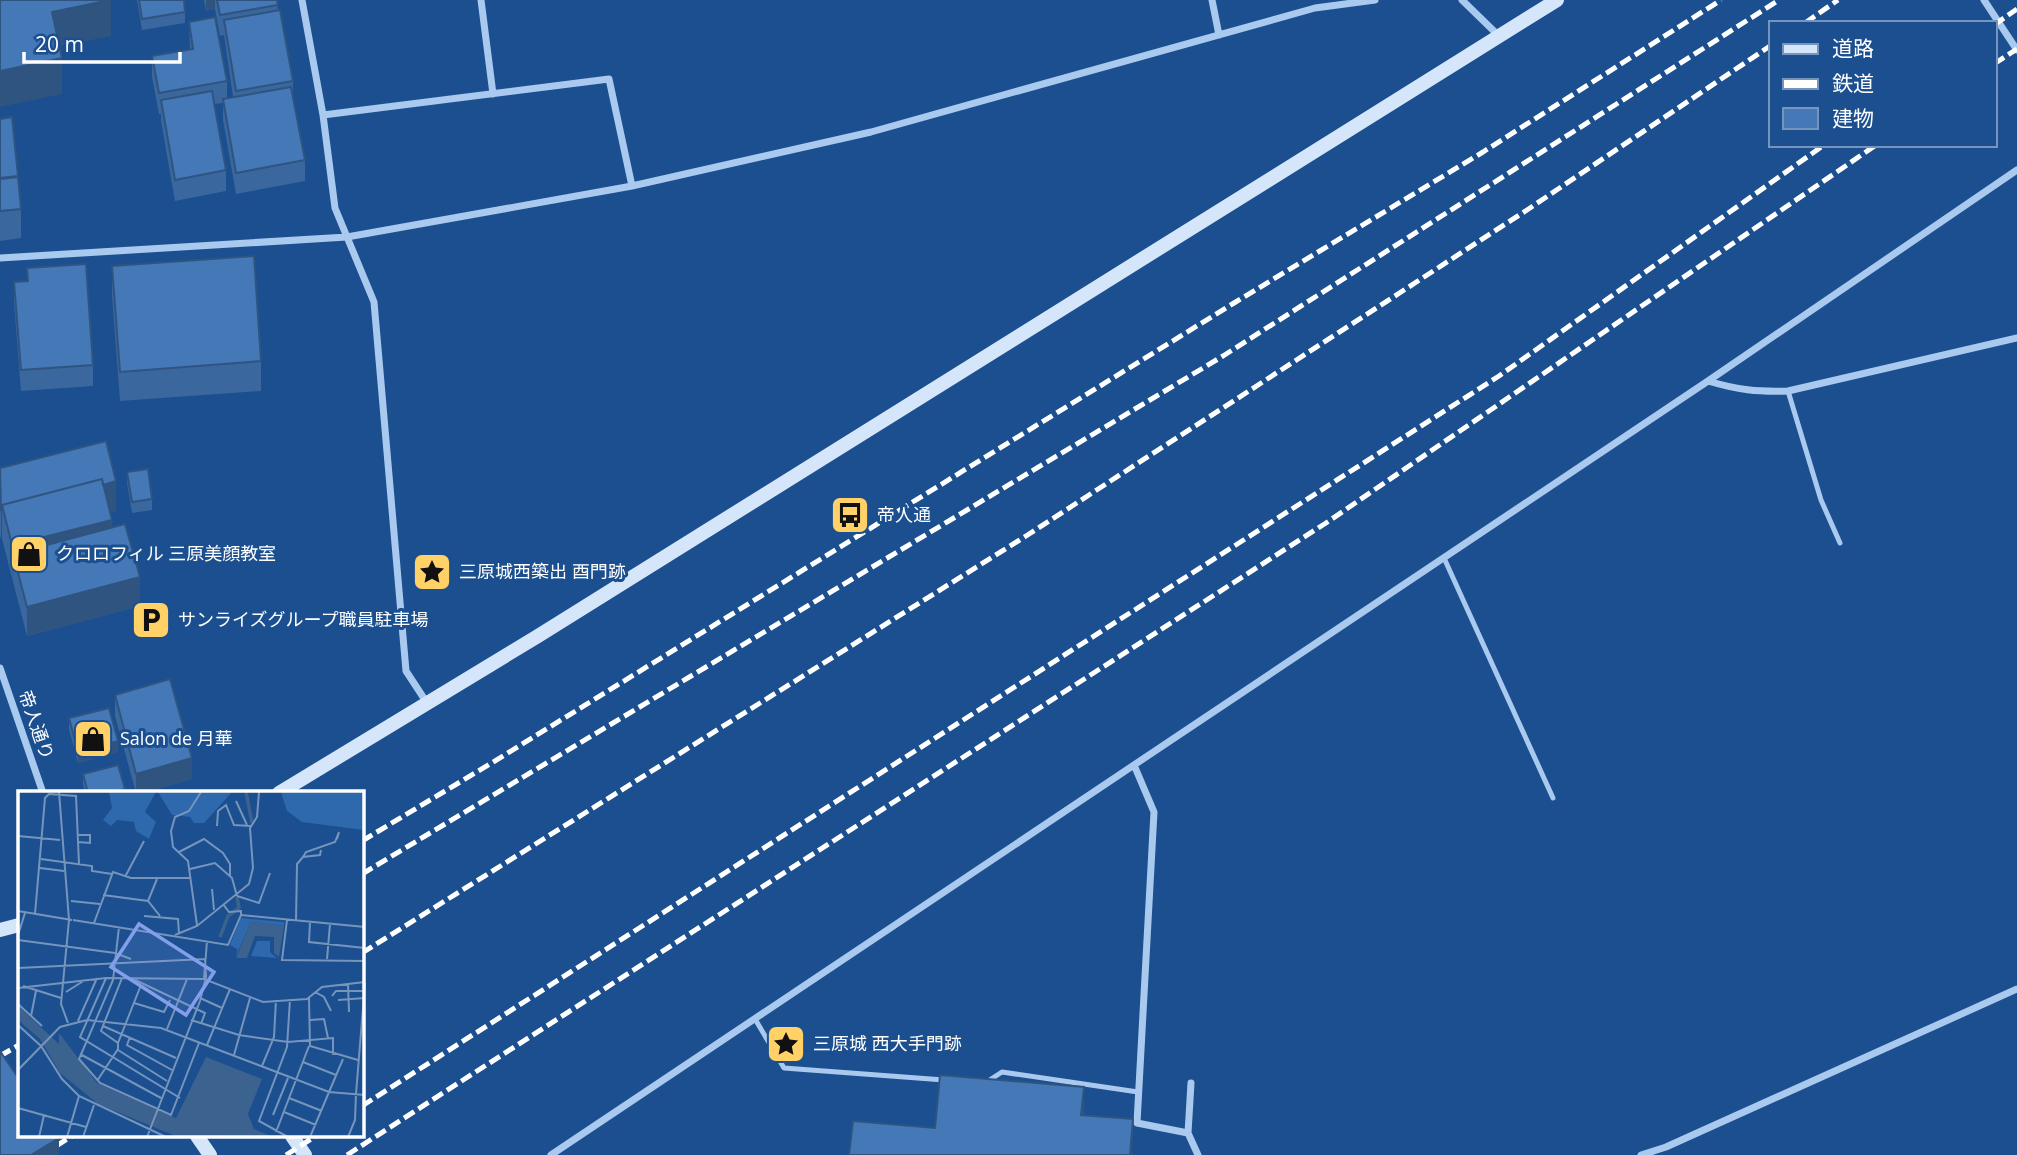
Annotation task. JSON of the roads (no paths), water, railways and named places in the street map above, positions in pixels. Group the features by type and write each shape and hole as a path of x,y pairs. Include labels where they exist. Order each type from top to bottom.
{"street":[{"path":"302,0 323,115 335,208 374,302 406,671 426,703"},
{"path":"481,0 493,94"},
{"path":"1212,0 1219,35"},
{"path":"0,258 347,237 632,186 872,132 1315,8 1375,0"},
{"path":"1462,0 1499,36"},
{"path":"282,791 550,628 1557,0"},
{"path":"1984,0 2017,50"},
{"path":"323,115 609,79 632,186"},
{"path":"551,1155 1708,381 2017,170"},
{"path":"1708,381 1758,392 1788,391 2017,338"},
{"name":"帝人通り","path":"0,668 42,791"},
{"path":"1134,765 1154,812 1138,1123 1188,1133"},
{"path":"0,930 18,925"},
{"path":"1641,1155 1666,1147 2017,989"},
{"path":"1191,1083 1188,1133 1198,1155"},
{"path":"198,1138 210,1155"},
{"path":"293,1138 305,1155"}],"lane":[{"path":"1788,391 1821,500 1840,543"},
{"path":"1444,558 1553,798"},
{"path":"755,1019 784,1068 945,1080"},
{"path":"971,1083 985,1084 1002,1072 1138,1091"}],"railway":[{"path":"364,840 1483,152 1721,0"},
{"path":"364,873 1223,356 1779,0"},
{"path":"1808,21 1838,0"},
{"path":"1996,24 2017,9"},
{"path":"364,952 1026,536 1527,210 1769,47"},
{"path":"1996,63 2017,49"},
{"path":"364,1105 1499,376 1821,147"},
{"path":"347,1155 1329,521 1873,147"},
{"path":"0,1056 18,1046"},
{"path":"42,1155 69,1138"},
{"path":"286,1155 313,1138"}],"place":[{"name":"帝人通","path":"850,515"},
{"name":"クロロフィル 三原美顔教室","path":"29,554"},
{"name":"三原城西築出 酉門跡","path":"432,572"},
{"name":"サンライズグループ職員駐車場","path":"151,620"},
{"name":"Salon de 月華","path":"93,739"},
{"name":"三原城 西大手門跡","path":"786,1044"}]}
